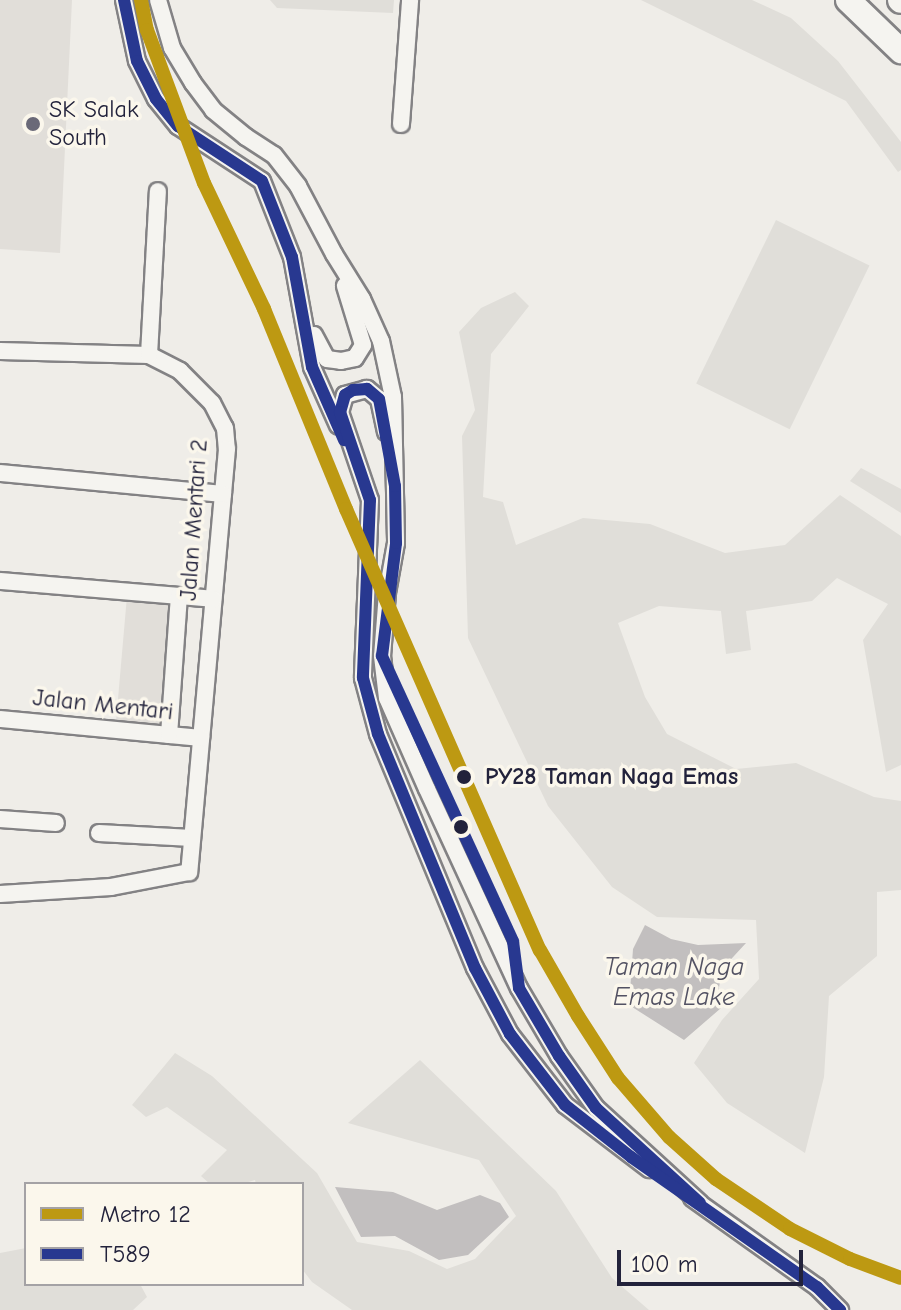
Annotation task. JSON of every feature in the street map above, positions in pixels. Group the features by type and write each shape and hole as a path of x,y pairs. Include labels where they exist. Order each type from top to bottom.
{"highway":[{"path":"848,0 901,51"}],"street":[{"path":"124,0 137,61 156,99 178,126 262,181 292,257 312,367 370,500"},
{"path":"158,0 172,48 193,83 213,110 274,155 298,186 362,299 381,341 393,397 396,543 387,593 382,656 387,698 519,988 559,1056 596,1108 700,1203"},
{"path":"401,124 410,0"},
{"path":"149,355 158,191"},
{"path":"301,295 318,347 327,359 341,361 355,358 363,345 334,254"},
{"name":"Jalan Mentari 2","path":"0,351 149,355 180,371 212,403 225,428 223,494 189,872 111,887 0,894"},
{"path":"395,486 379,399 367,389 353,390 345,395 340,412 370,500 363,678 378,734 475,968 510,1034 565,1105 631,1157 817,1287 840,1310"},
{"path":"0,473 223,494"},
{"path":"0,581 213,599"},
{"path":"169,735 179,596"},
{"name":"Jalan Mentari","path":"0,719 201,738"},
{"path":"0,819 56,823"},
{"path":"99,833 192,838"}],"shaded area":[{"name":"SK Salak South","path":"0,0 72,0 60,253 0,249"},
{"path":"270,0 394,0 393,13 277,8"},
{"path":"641,0 752,0 791,18 838,61 901,142 901,170 898,172 846,101"},
{"path":"776,220 869,266 790,429 696,384"},
{"path":"515,292 529,306 491,354 483,497 503,502 516,545 583,518 650,524 725,553 785,545 840,495 901,536 901,765 886,772 863,640 888,604 837,578 812,601 746,611 751,650 726,654 721,611 659,606 618,623 645,697 667,734 736,769 796,763 874,797 901,801 901,890 877,892 877,956 829,996 824,1077 805,1153 727,1103 694,1063 722,1020 759,979 756,920 657,917 612,887 548,806 468,638 462,436 475,410 459,332 481,308"},
{"path":"861,468 901,489 901,513 850,481"},
{"path":"127,596 174,600 162,731 116,727"},
{"path":"175,1053 212,1076 317,1173 357,1242 409,1251 447,1269 475,1259 516,1216 479,1160 348,1123 420,1060 556,1191 612,1278 649,1310 352,1310 312,1282 304,1272 304,1182 208,1182 201,1176 227,1150 167,1107 146,1117 132,1105"},
{"path":"24,1248 24,1286 141,1286 147,1297 133,1310 0,1310 0,1253"}],"water":[{"name":"Taman Naga Emas Lake","path":"645,925 671,939 698,945 746,943 722,969 718,994 728,1002 684,1040 629,1005 633,949"},
{"path":"335,1187 393,1192 437,1210 480,1195 500,1203 509,1217 468,1255 439,1260 395,1236 361,1237"}],"metro line":[{"name":"12","path":"141,0 147,30 204,183 264,309 346,509 540,950 578,1016 618,1078 669,1137 716,1179 790,1229 850,1259 901,1278"}],"transit line":[{"name":"T589","path":"124,0 137,61 156,99 178,126 262,181 292,257 312,367 344,440"},
{"name":"T589","path":"700,1203 596,1108 559,1056 519,988 513,941 382,656 396,543 395,486 379,399 367,389 353,390 345,395 340,412 370,500 363,678 378,734 475,968 510,1034 565,1105 631,1157 817,1287 840,1310"}],"place":[{"name":"SK Salak South","path":"33,124"},
{"name":"PY28 Taman Naga Emas","path":"464,777"}]}
